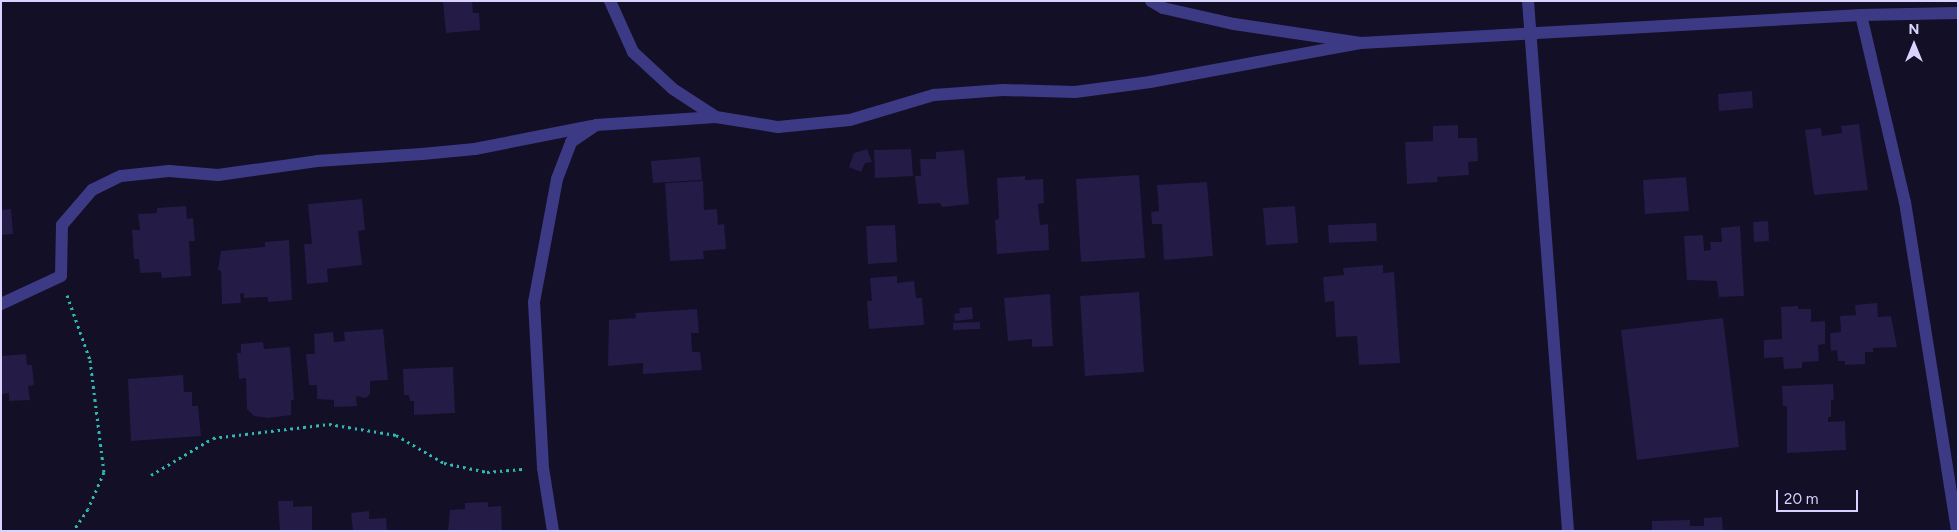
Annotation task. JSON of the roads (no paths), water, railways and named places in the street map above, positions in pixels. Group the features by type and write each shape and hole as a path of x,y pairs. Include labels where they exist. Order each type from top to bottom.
{"street":[{"path":"610,1 633,52 673,89 716,117"},
{"path":"1151,1 1163,8 1234,24 1361,43"},
{"path":"1528,1 1568,531"},
{"path":"1,304 61,276 62,225 92,190 121,176 169,170 218,175 317,161 422,154 475,148 596,125 716,117 778,126 850,120 934,95 1003,90 1075,92 1361,43 1861,15 1958,13"},
{"path":"1861,15 1905,202 1957,531"},
{"path":"553,531 543,468 534,302 557,179 571,142 596,125"}]}
